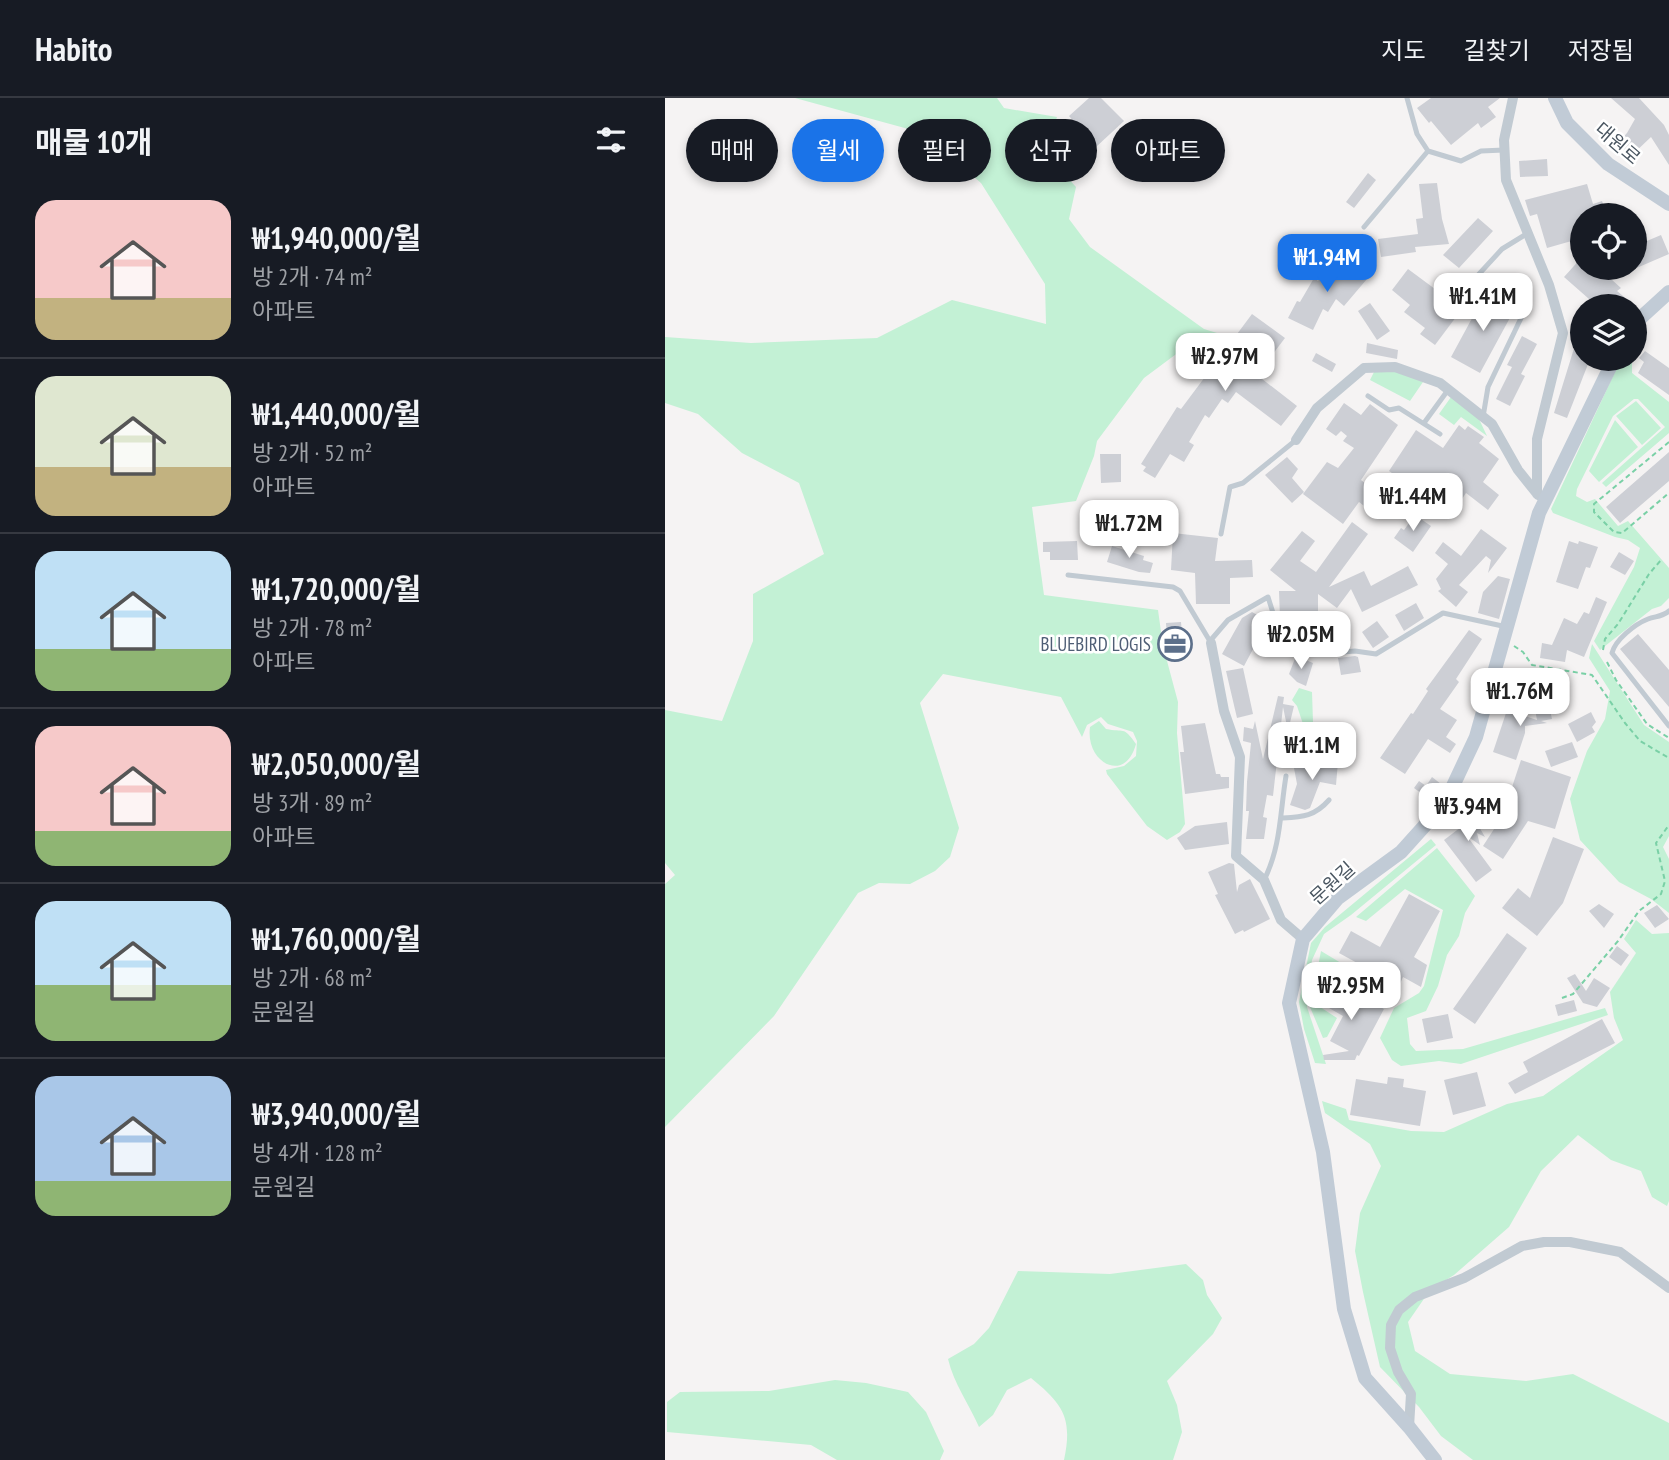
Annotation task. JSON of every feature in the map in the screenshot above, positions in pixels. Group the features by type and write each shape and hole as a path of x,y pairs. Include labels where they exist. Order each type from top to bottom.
{"street":[{"path":"1513,98 1504,140 1506,180 1549,285 1563,333 1537,439 1541,499"},
{"name":"대원로","path":"1555,98 1567,123 1608,164 1669,204"},
{"path":"1647,312 1669,292"},
{"path":"1296,440 1317,408 1364,368 1395,367 1440,383 1492,424 1518,470 1541,499"},
{"name":"문원길","path":"1435,1460 1365,1378 1344,1309 1323,1152 1289,1003 1303,939 1338,898 1401,852 1445,803 1476,737 1541,499 1608,371"},
{"path":"1210,642 1224,710 1240,757 1237,856 1264,880 1281,920 1303,939"},
{"path":"1409,1427 1411,1394 1398,1372 1390,1348 1391,1325 1399,1310 1415,1297 1464,1278 1522,1246 1543,1242 1570,1242 1620,1252 1669,1289"}],"lane":[{"path":"1407,98 1417,134 1428,150 1461,160 1481,150 1504,150"},
{"path":"1364,227 1428,150"},
{"path":"1468,286 1502,249 1528,233"},
{"path":"1483,417 1488,387 1523,314 1519,296"},
{"path":"1424,422 1448,390"},
{"path":"1368,396 1389,410 1399,408 1440,434"},
{"path":"1221,534 1230,487 1243,482 1296,440"},
{"path":"1068,575 1173,587 1180,591 1210,642 1228,620 1268,597 1284,648 1376,654 1443,613 1475,618 1506,634"},
{"path":"1669,611 1663,616 1647,619 1614,644 1612,653 1669,726"},
{"path":"1264,880 1273,863 1283,818 1286,776"},
{"path":"1283,818 1307,817 1320,811 1329,800"}],"path":[{"path":"1669,442 1594,504 1594,512 1614,532 1622,533 1669,493"},
{"path":"1661,560 1605,639 1602,649 1616,680 1647,724 1669,738"},
{"path":"1506,634 1532,665 1592,675 1640,741 1669,758"},
{"path":"1562,998 1573,994 1618,941 1639,911 1661,894 1665,881 1656,844 1669,825"}],"green space":[{"path":"795,98 997,98 1004,108 1057,117 1005,119 1005,182 1071,182 1076,187 1069,219 1090,247 1204,329 1217,333 1205,347 1183,349 1144,378 1097,441 1094,456 1076,501 1032,507 1044,595 1158,610 1163,646 1178,702 1177,733 1185,824 1180,832 1167,840 1147,826 1107,774 1106,770 1124,766 1136,756 1137,741 1133,732 1108,724 1101,717 1087,725 1082,737 1061,697 943,674 920,703 959,828 950,857 935,871 910,884 879,883 858,893 774,1016 665,1127 665,884 675,875 665,863 665,710 722,721 753,641 753,594 824,554 799,483 742,453 698,414 665,403 665,337 751,343 877,338 952,300 1046,324 1045,284 980,182 991,182 991,119 898,119 898,126 884,122 884,119 872,119"},
{"path":"1396,370 1423,382 1410,401 1370,380 1374,372"},
{"path":"1615,371 1632,371 1669,402 1669,433 1606,487 1602,483 1665,427 1638,399 1634,399 1613,416 1576,496 1587,502 1595,499 1618,526 1628,521 1669,568 1669,598 1600,650 1594,641 1634,567 1640,548 1628,540 1553,513 1551,509"},
{"path":"1451,397 1479,419 1487,436 1461,417 1454,425 1439,414"},
{"path":"1636,401 1661,428 1642,445 1616,416"},
{"path":"1615,420 1638,447 1599,482 1589,471"},
{"path":"1592,644 1644,725 1669,742 1669,836 1663,847 1669,859 1669,913 1651,899 1619,882 1580,840 1570,799 1587,751 1605,719 1610,691 1589,658"},
{"path":"1299,688 1312,692 1313,722 1316,727 1294,744 1292,740 1304,727 1297,706 1292,700"},
{"path":"1099,721 1106,729 1126,732 1136,744 1131,756 1123,764 1115,766 1099,759 1090,739 1090,727"},
{"path":"1431,839 1436,845 1324,934 1312,960 1307,1007 1326,1064 1315,1063 1299,1002 1311,943 1325,927"},
{"path":"1437,848 1475,896 1465,913 1459,936 1447,955 1438,986 1426,1011 1407,1018 1410,1044 1416,1051 1463,1049 1605,1008 1608,1015 1461,1064 1439,1061 1401,1066 1392,1060 1380,1038 1394,1008 1419,993 1424,986 1443,910 1405,889 1366,921 1356,917"},
{"path":"1636,920 1652,934 1669,933 1667,1206 1652,1197 1641,1171 1611,1160 1578,1135 1541,1171 1509,1227 1454,1275 1430,1290 1408,1322 1415,1351 1450,1374 1526,1381 1573,1374 1669,1423 1669,1460 1473,1460 1441,1436 1419,1407 1380,1367 1355,1251 1360,1213 1381,1166 1370,1144 1325,1113 1322,1101 1346,1109 1349,1120 1411,1131 1444,1132 1507,1104 1543,1096 1623,1040 1614,1018 1610,992 1636,953 1624,939"},
{"path":"1321,951 1391,993 1384,1007 1331,978 1317,1005 1337,1018 1327,1037 1323,1038 1310,1007"},
{"path":"1186,1264 1203,1280 1207,1295 1222,1318 1213,1334 1167,1381 1177,1405 1182,1432 1173,1460 1064,1460 1067,1433 1063,1413 1051,1396 1031,1378 1007,1390 993,1415 979,1427 948,1359 974,1344 989,1328 1018,1271 1110,1274"},
{"path":"835,1380 908,1392 926,1412 944,1451 940,1460 837,1460 811,1445 667,1432 667,1402 680,1392 769,1391"}],"building":[{"path":"1089,98 1101,98 1122,119 1111,119 1111,133 1097,146 1097,119 1072,119 1069,116"},
{"path":"1431,98 1500,98 1488,107 1496,117 1481,128 1478,123 1451,145 1417,108"},
{"path":"1611,98 1639,98 1664,125 1669,135 1669,165 1651,137 1631,156 1618,143 1635,119"},
{"path":"1547,159 1548,176 1520,177 1519,161"},
{"path":"1368,173 1376,180 1354,208 1346,202"},
{"path":"1437,183 1449,244 1415,247 1416,252 1381,257 1378,239 1418,234 1416,219 1423,218 1419,184"},
{"path":"1587,184 1593,203 1570,203 1570,241 1547,248 1537,214 1530,216 1525,200"},
{"path":"1478,218 1493,231 1459,268 1443,255"},
{"path":"1661,235 1669,254 1647,263 1647,241"},
{"path":"1344,260 1367,279 1344,306 1336,299 1328,312 1323,309 1313,330 1288,318 1314,278 1318,281 1327,269 1332,273"},
{"path":"1408,269 1462,309 1435,345 1420,334 1425,328 1404,312 1410,305 1392,290"},
{"path":"1570,270 1570,280 1612,280 1621,288 1617,291 1621,294 1583,294 1564,277"},
{"path":"1504,295 1514,298 1512,314 1480,373 1451,357 1483,298 1500,308"},
{"path":"1370,303 1390,331 1377,340 1358,311"},
{"path":"1252,314 1285,338 1257,375 1297,406 1281,426 1236,392 1228,403 1222,399 1209,418 1205,415 1189,442 1194,445 1184,462 1170,454 1155,478 1143,471 1146,467 1141,464 1177,407 1181,409"},
{"path":"1522,336 1537,344 1521,374 1525,376 1510,406 1496,399 1512,367 1507,365"},
{"path":"1367,343 1398,350 1397,359 1366,353"},
{"path":"1647,352 1669,368 1669,395 1638,373 1647,371"},
{"path":"1316,353 1336,364 1332,372 1312,361"},
{"path":"1570,361 1570,371 1585,371 1567,418 1554,413"},
{"path":"1344,403 1361,415 1370,404 1398,425 1361,480 1393,504 1381,519 1359,502 1343,524 1303,494 1327,462 1338,468 1354,448 1343,441 1347,436 1341,431 1336,436 1326,429"},
{"path":"1459,425 1465,430 1468,426 1484,437 1479,443 1499,459 1483,482 1499,495 1488,510 1466,493 1452,514 1389,471 1416,430 1443,448"},
{"path":"1669,452 1669,481 1620,523 1606,507"},
{"path":"1100,454 1121,454 1121,482 1101,483"},
{"path":"1287,457 1298,469 1292,478 1304,492 1292,503 1265,475"},
{"path":"1415,515 1431,526 1413,552 1394,538"},
{"path":"1352,522 1368,534 1329,587 1364,571 1371,586 1408,566 1418,585 1362,612 1351,589 1337,608 1318,594 1318,614 1294,614 1294,618 1280,618 1279,591 1296,591 1270,570 1302,531 1315,541 1300,561 1316,572"},
{"path":"1481,529 1507,548 1488,573 1491,560 1486,556 1459,585 1468,592 1456,607 1438,591 1441,589 1436,579 1448,564 1435,553 1443,542 1461,556"},
{"path":"1173,533 1218,538 1215,561 1252,560 1253,577 1230,578 1230,604 1196,604 1195,573 1171,570"},
{"path":"1077,541 1078,560 1050,560 1050,552 1043,552 1043,542"},
{"path":"1569,541 1598,547 1590,568 1586,567 1578,589 1556,582"},
{"path":"1112,546 1144,556 1143,560 1153,563 1150,573 1107,562"},
{"path":"1619,552 1634,561 1625,575 1610,567"},
{"path":"1498,576 1510,579 1499,619 1478,613 1483,592"},
{"path":"1596,597 1607,602 1584,657 1567,650 1565,662 1540,658 1542,643 1552,645 1564,618 1577,624 1584,612 1589,614"},
{"path":"1416,603 1424,618 1404,631 1395,615"},
{"path":"1252,612 1268,621 1244,666 1222,654 1242,618"},
{"path":"1350,621 1351,641 1329,641 1328,622"},
{"path":"1377,621 1389,637 1373,648 1362,632"},
{"path":"1181,622 1184,655 1168,656 1166,623"},
{"path":"1469,630 1482,639 1456,679 1459,682 1440,709 1457,720 1446,737 1456,744 1450,753 1428,739 1405,774 1380,758"},
{"path":"1638,634 1669,670 1669,707 1620,649"},
{"path":"1296,656 1313,663 1306,686 1289,674"},
{"path":"1358,657 1361,672 1341,675 1338,658"},
{"path":"1243,668 1253,714 1237,718 1226,671"},
{"path":"1278,696 1284,697 1283,704 1294,706 1288,731 1283,707 1273,796 1267,795 1263,817 1267,818 1264,839 1246,839 1251,743 1243,741 1244,727 1253,729 1255,721 1263,759"},
{"path":"1547,696 1552,719 1541,721 1547,723 1525,726 1516,760 1493,752 1507,710 1537,720 1533,698"},
{"path":"1591,712 1596,722 1592,727 1595,732 1577,742 1568,724"},
{"path":"1205,723 1216,774 1229,777 1229,788 1185,794 1180,752 1184,752 1181,726"},
{"path":"1572,742 1578,757 1551,767 1545,751"},
{"path":"1521,760 1571,777 1555,829 1528,821 1503,859 1483,846 1509,806 1506,805"},
{"path":"1338,762 1336,785 1320,782 1310,808 1305,810 1290,805 1297,784 1294,768"},
{"path":"1432,777 1441,784 1434,793 1438,796 1433,802 1414,788 1419,781 1426,786"},
{"path":"1459,799 1485,837 1477,833 1480,845 1467,836 1492,870 1476,882 1444,840 1465,824 1449,813"},
{"path":"1227,822 1229,844 1185,850 1177,838 1195,826"},
{"path":"1553,837 1584,849 1563,903 1537,936 1502,908 1518,888 1530,898"},
{"path":"1229,863 1234,864 1237,892 1239,885 1250,879 1270,919 1235,934 1215,895 1218,894 1208,872"},
{"path":"1409,894 1440,911 1414,957 1427,965 1421,987 1403,977 1399,986 1339,953 1351,931 1380,947"},
{"path":"1599,904 1614,914 1604,928 1589,911"},
{"path":"1657,905 1669,919 1655,928 1644,913"},
{"path":"1507,933 1527,948 1475,1024 1453,1009"},
{"path":"1617,946 1629,955 1621,966 1609,957"},
{"path":"1575,974 1586,991 1594,978 1610,988 1597,1007 1583,1003 1567,978"},
{"path":"1334,982 1384,1009 1355,1060 1324,1060 1323,1055 1349,1051 1330,1041 1343,1016 1322,1004"},
{"path":"1574,1000 1577,1011 1558,1016 1555,1005"},
{"path":"1448,1014 1453,1038 1427,1043 1422,1019"},
{"path":"1602,1019 1615,1043 1515,1094 1508,1083 1528,1072 1523,1062"},
{"path":"1477,1072 1486,1106 1453,1115 1444,1080"},
{"path":"1388,1077 1404,1079 1403,1087 1426,1091 1420,1126 1350,1115 1356,1079 1387,1084"}],"place":[{"name":"BLUEBIRD LOGIS","path":"1175,644"}]}
